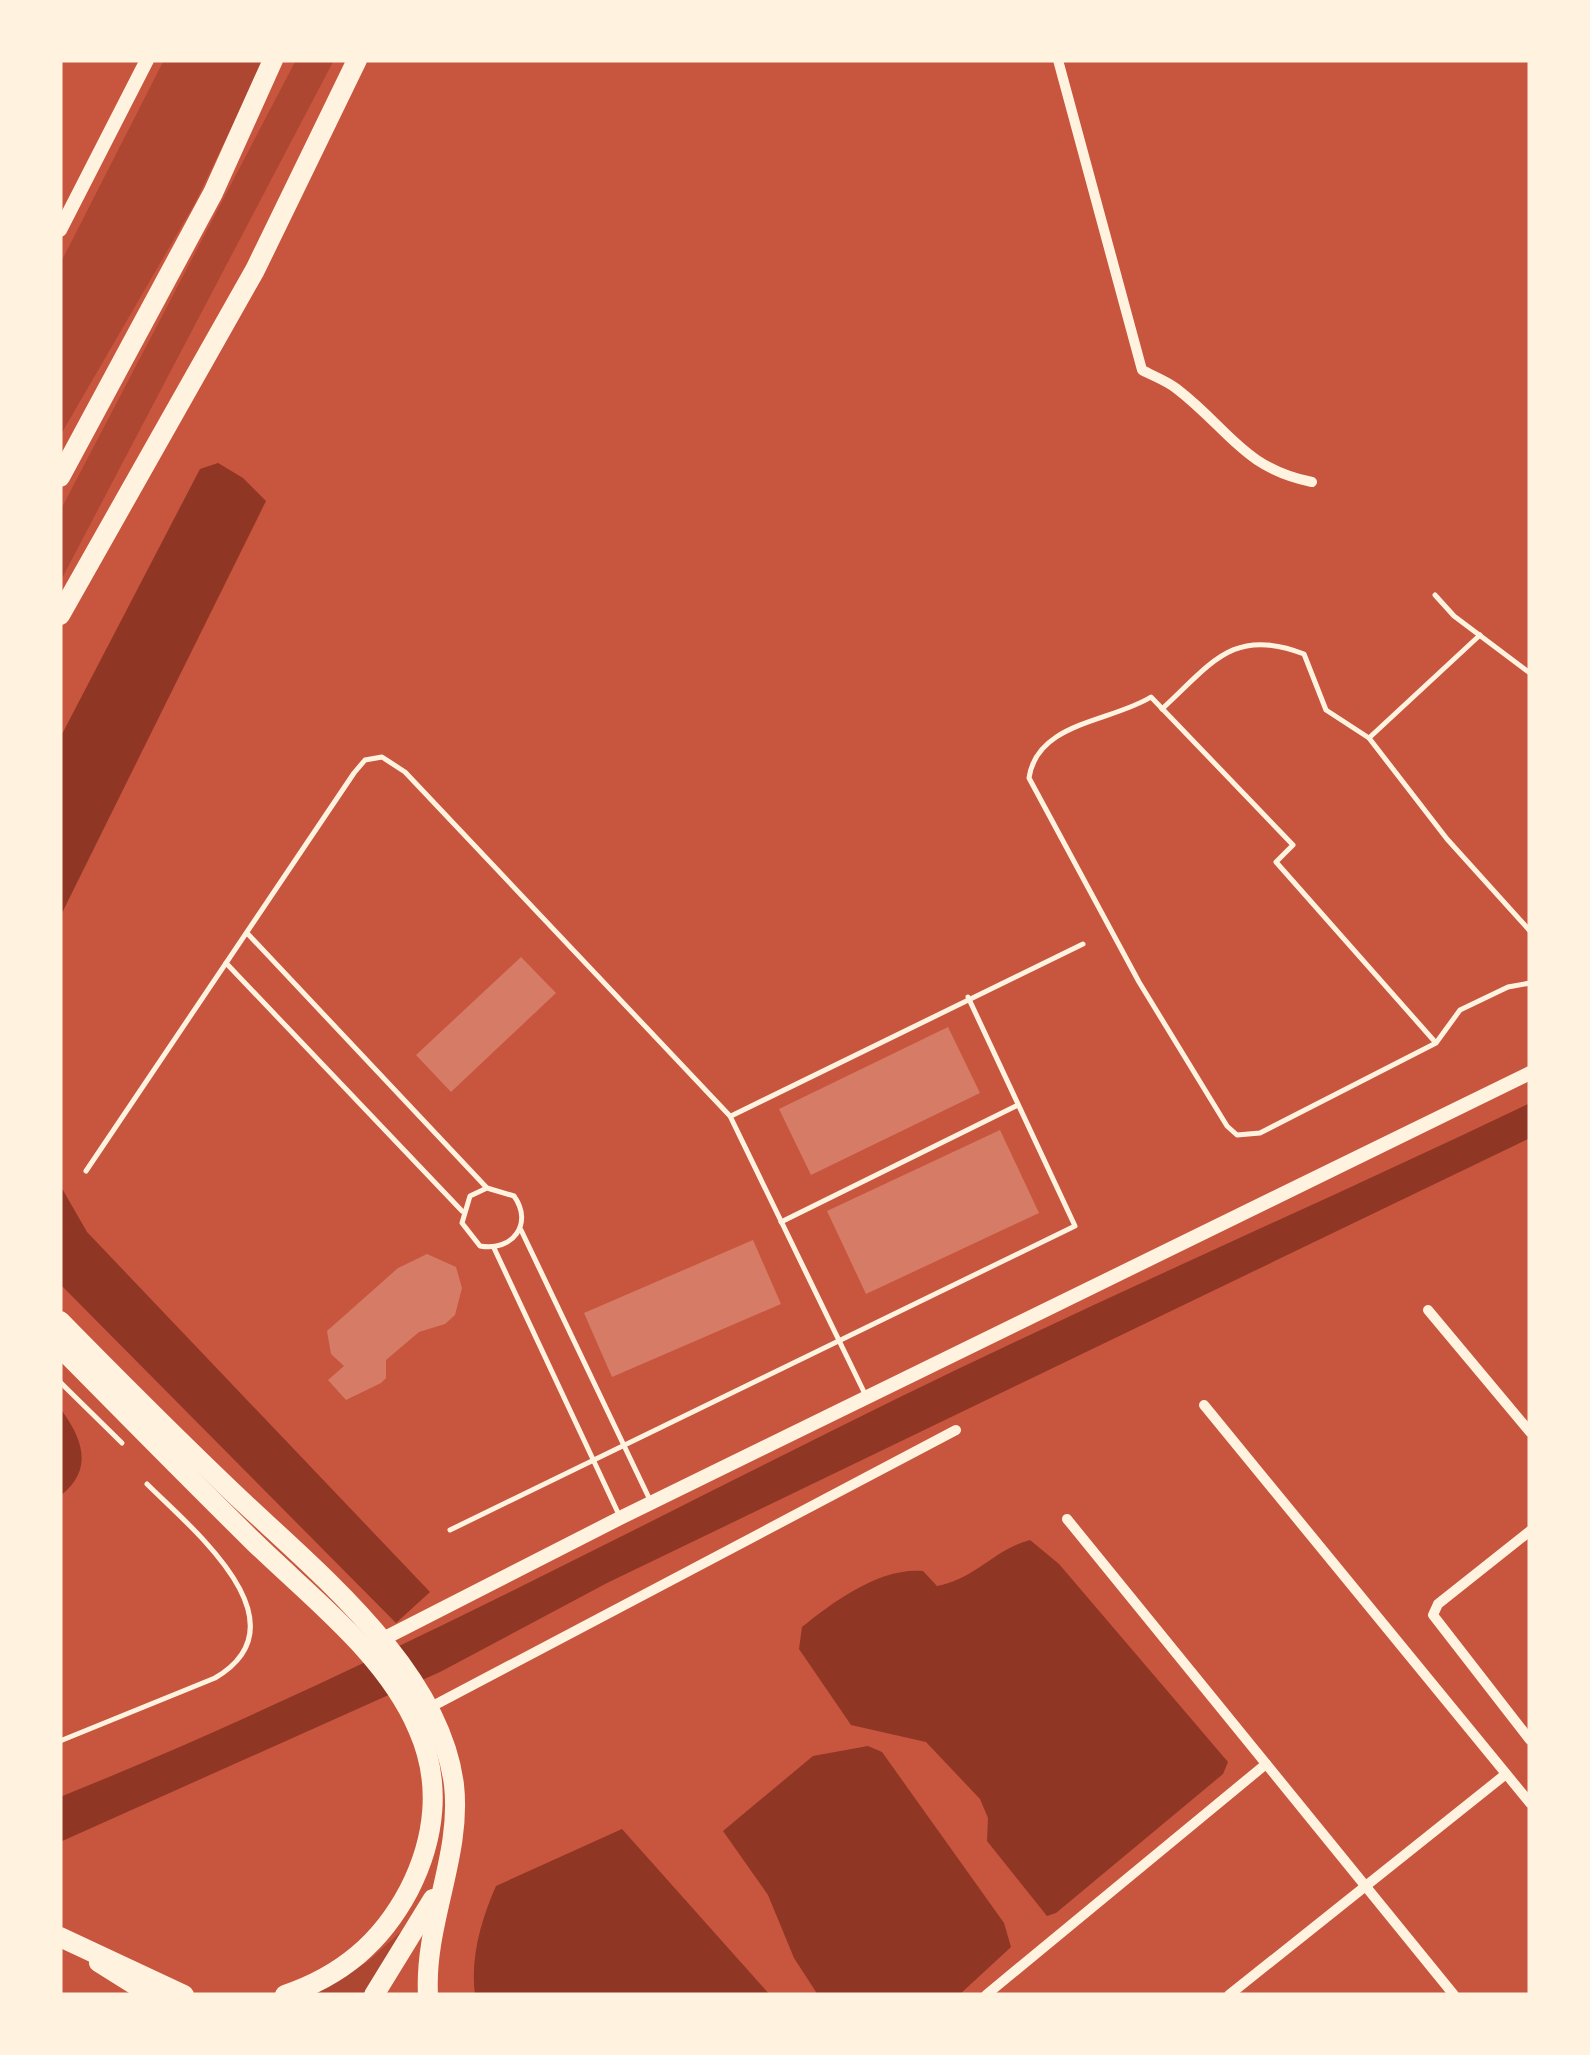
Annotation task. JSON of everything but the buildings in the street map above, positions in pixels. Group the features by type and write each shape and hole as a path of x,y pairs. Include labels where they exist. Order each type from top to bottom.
{"highway":[{"path":"60,477 188,238 273,60"},
{"path":"60,615 255,270 358,60"},
{"path":"60,454 188,238"},
{"path":"60,636 153,448"},
{"path":"60,1321 381,1640 454,1785 453,1833 428,1942 428,1995"},
{"path":"60,1347 418,1708 419,1730 432,1782 432,1833 423,1861 398,1910 355,1960 285,1995"},
{"path":"374,1995 440,1887"},
{"path":"60,1938 184,1995"}],"main road":[{"path":"60,1938 149,1995"}],"street":[{"path":"60,230 147,60"},
{"path":"1058,60 1142,370 1174,387 1255,463 1279,475 1312,482"},
{"path":"381,1640 620,1518 1530,1073"},
{"path":"1428,1310 1530,1432"},
{"path":"1204,1405 1530,1804"},
{"path":"418,1708 956,1430"},
{"path":"1067,1518 1454,1995"},
{"path":"1530,1531 1438,1604 1432,1615 1530,1740"},
{"path":"986,1995 1266,1764"},
{"path":"1229,1995 1506,1774"}],"lane":[{"path":"1435,595 1480,636 1530,673"},
{"path":"1369,738 1480,636"},
{"path":"1162,709 1233,646 1270,644 1304,654 1326,710 1369,738 1447,839 1530,932"},
{"path":"1436,1043 1276,862 1293,845 1151,696 1134,708 1056,736 1038,751 1028,778 1139,982 1232,1132 1242,1136 1260,1134 1436,1043 1460,1010 1508,987 1530,982"},
{"path":"86,1170 354,774 365,760 382,756 405,772 730,1116 866,1397"},
{"path":"247,933 487,1188 514,1196 522,1214 520,1228 510,1242 494,1248 471,1240 462,1224 462,1211 470,1196 487,1188"},
{"path":"730,1116 1083,944"},
{"path":"226,964 462,1211"},
{"path":"450,1530 1075,1226 968,997"},
{"path":"781,1222 1017,1106"},
{"path":"520,1228 652,1503"},
{"path":"494,1248 620,1518"},
{"path":"60,1382 122,1444"},
{"path":"60,1741 215,1678 234,1667 244,1651 250,1612 243,1588 147,1484"}],"shaded area":[{"path":"164,60 264,60 195,203 60,436 60,264"},
{"path":"296,60 334,60 60,582 60,511"},
{"path":"218,463 243,478 266,501 60,917 60,738 200,469"},
{"path":"1530,1103 1530,1138 607,1583 440,1672 60,1842 60,1797 377,1657 973,1362"},
{"path":"60,1185 87,1232 430,1592 396,1623 60,1284"},
{"path":"60,1408 79,1442 81,1464 71,1486 60,1496"},
{"path":"1030,1540 1059,1564 1228,1762 1223,1774 1056,1913 1047,1916 987,1841 988,1818 980,1799 926,1742 851,1725 799,1649 802,1627 843,1597 875,1580 923,1571 937,1586 950,1583"},
{"path":"868,1746 882,1752 1004,1923 1011,1947 959,1995 818,1995 794,1958 768,1895 723,1831 813,1756"},
{"path":"622,1829 770,1995 475,1995 478,1939 496,1886"},
{"path":"405,1928 364,1995 313,1995 367,1962"}]}
